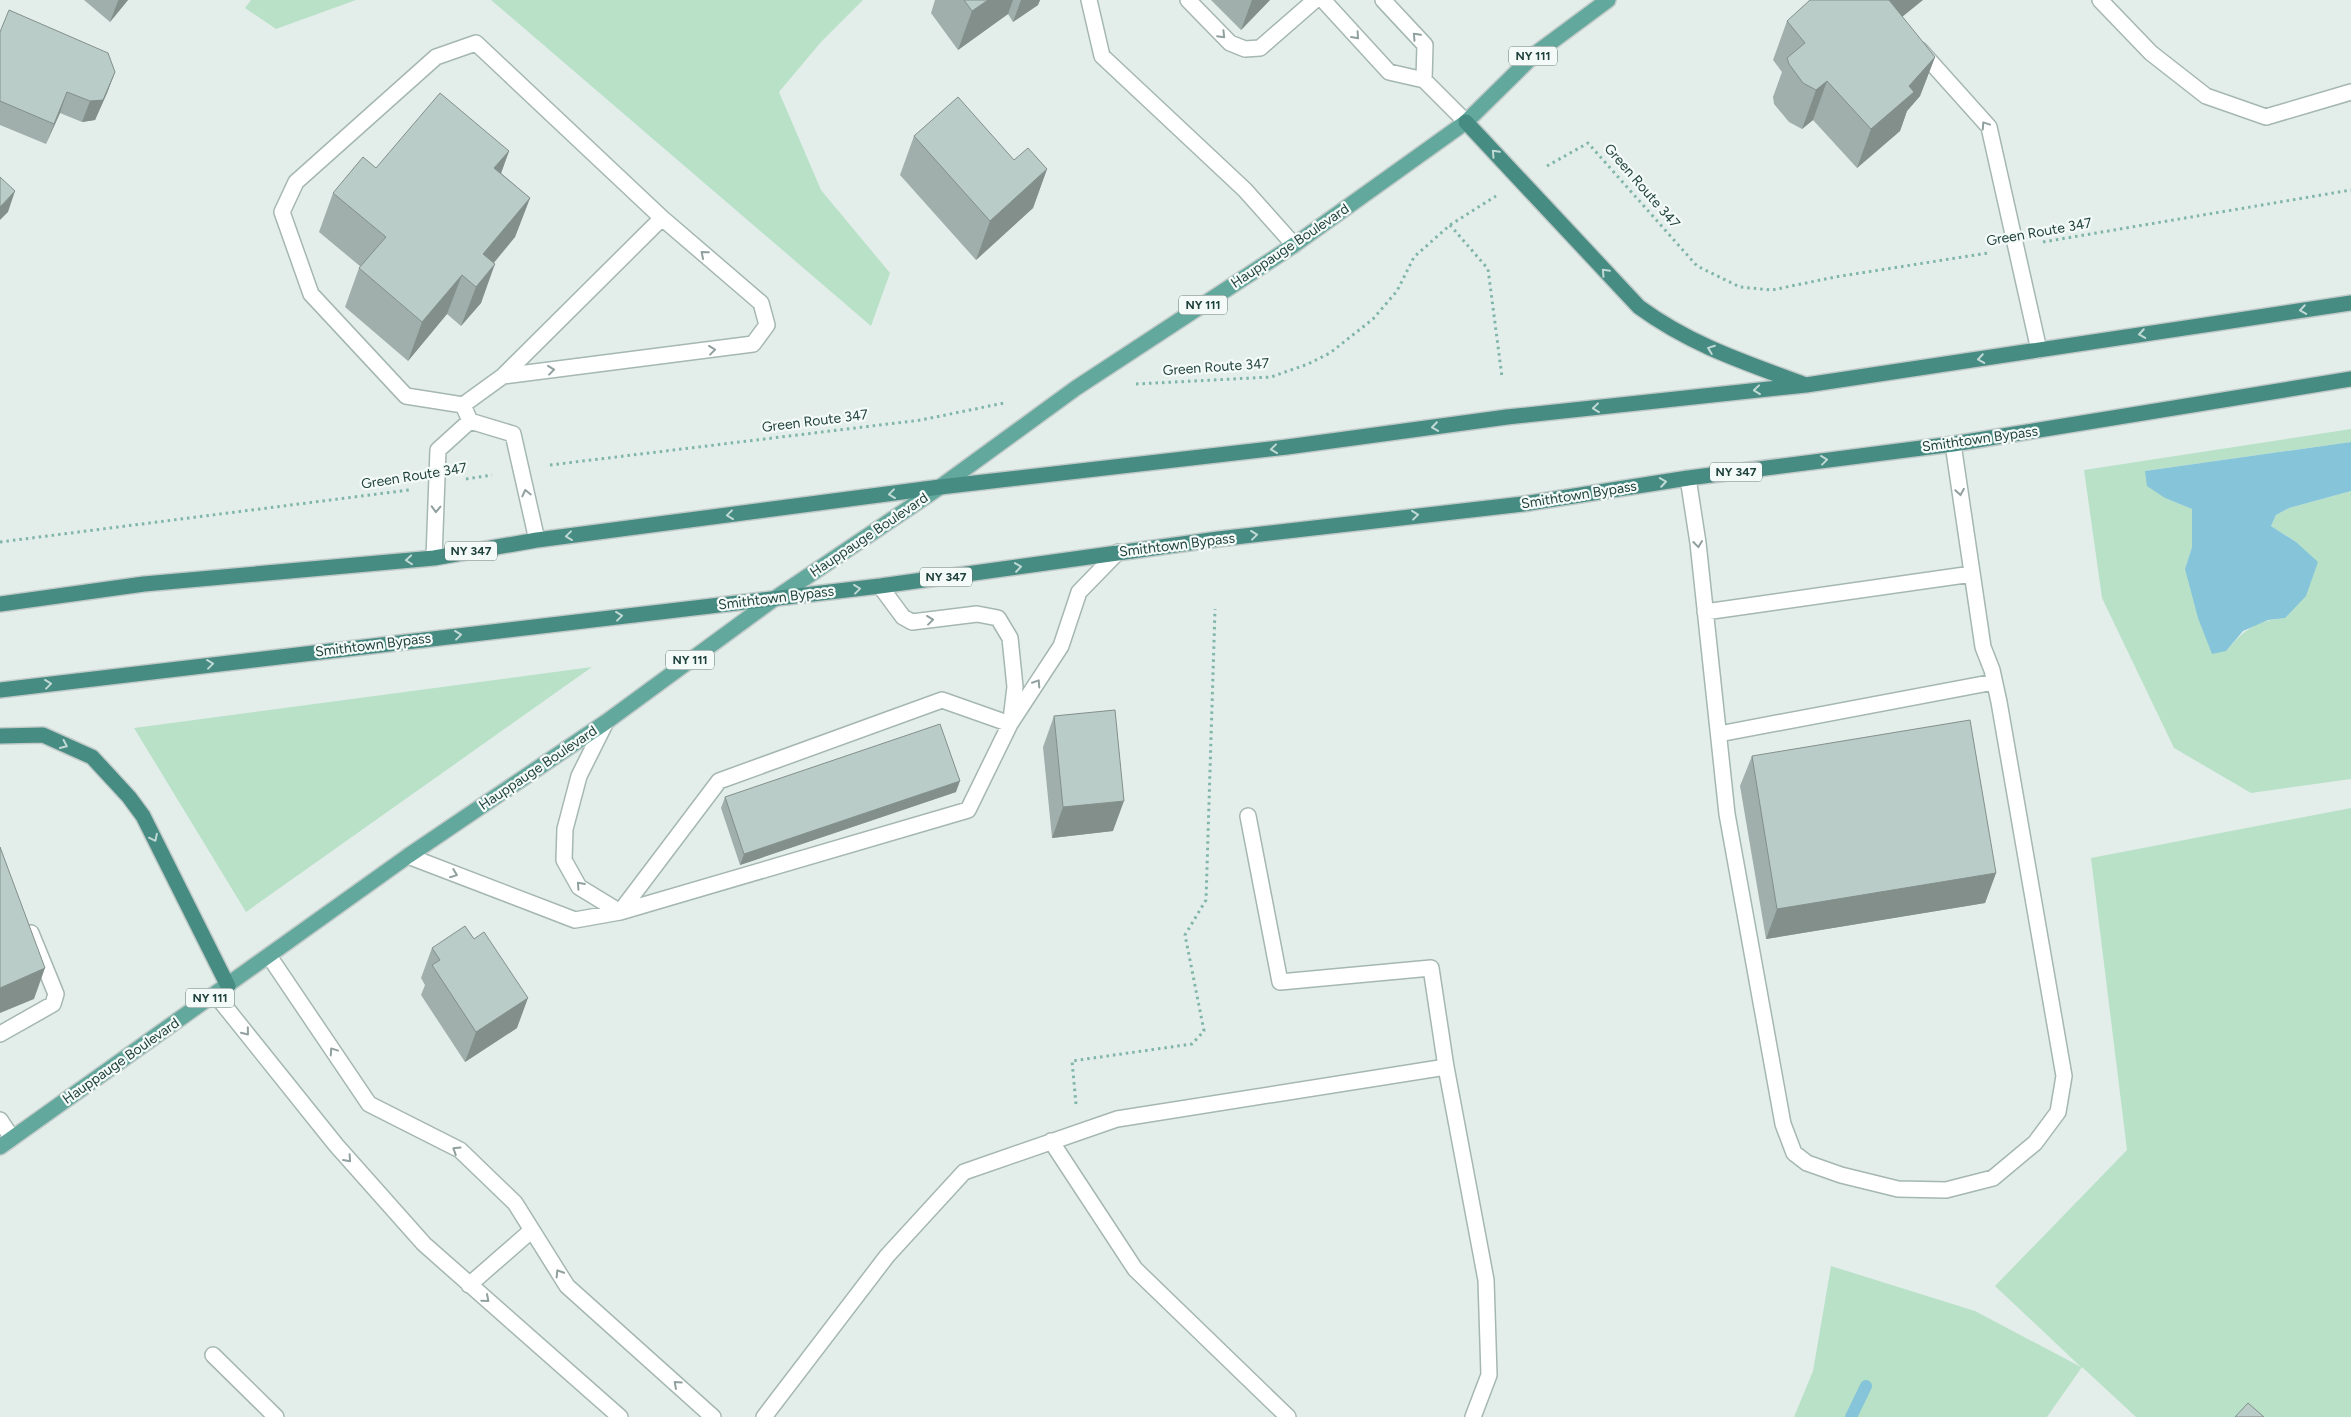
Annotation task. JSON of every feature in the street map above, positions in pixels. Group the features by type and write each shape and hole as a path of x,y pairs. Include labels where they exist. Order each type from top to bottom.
{"highway":[{"path":"1466,122 1638,307 1701,346 1806,385"},
{"name":"NY 347","path":"0,604 144,584 434,558 537,540 940,488 1287,447 1507,417 1806,385 2351,303"},
{"name":"Smithtown Bypass","path":"0,690 774,599 1118,552 1456,510 1523,504 1688,478 1953,444 2351,379"},
{"path":"0,736 43,735 84,754 92,758 128,797 143,816 222,990"}],"main road":[{"name":"Hauppauge Boulevard","path":"6,1143 408,856 606,722 774,599 940,488 1076,388 1294,245 1466,122 1535,54 1608,0"}],"street":[{"path":"1089,0 1102,56 1245,190 1294,245"},
{"path":"1188,0 1230,43 1245,49 1260,48 1315,0"},
{"path":"1323,0 1389,72 1424,80 1466,122"},
{"path":"1383,0 1425,45 1424,80"},
{"path":"2100,0 2151,54 2206,96 2266,117 2351,92"},
{"path":"1913,42 1989,128 2039,350"},
{"path":"503,376 753,344 767,326 761,303 662,218 476,43 436,57 296,182 282,212 312,294 406,396 462,405 503,376 662,218"},
{"path":"462,405 470,421 513,434 537,540"},
{"path":"434,558 438,450 470,421"},
{"path":"1688,478 1698,543 1727,814 1783,1124 1794,1153 1807,1163 1841,1175 1898,1189 1946,1190 1993,1178 2036,1143 2058,1112 2064,1076 1994,682 1983,647 1953,444"},
{"path":"408,856 575,920 620,912 968,810 1010,724 1061,646 1079,592 1118,552"},
{"path":"1705,612 1972,574"},
{"path":"880,586 903,617 912,622 977,614 998,618 1010,638 1015,687 1010,724"},
{"path":"1719,734 1994,682"},
{"path":"620,912 719,781 942,700 1010,724"},
{"path":"606,722 579,776 565,828 564,860 579,886 620,912"},
{"path":"1248,816 1280,982 1431,968 1446,1067 1486,1280 1490,1375 1473,1417"},
{"path":"0,1034 53,1004 56,994 32,953 24,916"},
{"path":"269,956 369,1104 460,1150 515,1203 567,1286 713,1417"},
{"path":"222,990 342,1152 424,1244 620,1417"},
{"path":"764,1417 887,1256 964,1172 1117,1119 1446,1067"},
{"path":"0,1120 6,1143"},
{"path":"1051,1141 1135,1269 1288,1417"},
{"path":"469,1284 532,1230"},
{"path":"213,1355 276,1417"}],"path":[{"name":"Green Route 347","path":"1135,384 1271,377 1308,364 1330,353 1373,319 1397,291 1414,258 1450,225 1521,181 1588,143 1697,266 1740,287 1772,290 1835,277 2351,190"},
{"path":"1450,225 1488,269 1502,377"},
{"name":"Green Route 347","path":"0,542 402,492 521,469 922,420 1008,402"},
{"path":"1079,1132 1072,1061 1192,1044 1204,1031 1186,935 1206,900 1215,609"}],"green space":[{"path":"251,0 356,0 276,29 245,8"},
{"path":"491,0 863,0 821,42 779,92 821,190 890,273 871,326"},
{"path":"2351,429 2351,442 2145,471 2165,498 2192,509 2192,547 2185,569 2226,651 2251,627 2266,621 2285,618 2296,542 2271,526 2276,515 2289,508 2351,491 2351,779 2251,793 2174,748 2102,598 2084,470"},
{"path":"592,667 246,912 134,728"},
{"path":"2351,808 2351,1417 2136,1417 2082,1367 2047,1417 1794,1417 1813,1371 1831,1266 1975,1311 2081,1367 1995,1286 2127,1150 2091,858"}],"water":[{"path":"2351,442 2351,491 2289,508 2276,515 2271,526 2296,542 2318,562 2306,596 2285,618 2268,620 2243,631 2226,651 2212,654 2198,618 2185,569 2192,547 2192,509 2165,498 2147,486 2145,471"}],"building":[{"path":"964,0 988,0 972,11"},
{"path":"1810,0 1889,0 1935,57 1909,86 1914,92 1871,129 1827,81 1816,90 1803,83 1789,64 1787,58 1805,43 1787,21"},
{"path":"9,10 108,53 115,72 103,100 90,101 67,92 54,124 0,101 0,32"},
{"path":"440,93 509,151 494,168 530,198 483,254 495,264 476,287 462,275 422,322 359,268 386,237 333,193 363,157 376,168"},
{"path":"958,97 1014,160 1028,148 1047,169 990,221 914,136"},
{"path":"0,177 15,191 0,207"},
{"path":"1115,710 1124,801 1063,807 1054,716"},
{"path":"1970,720 1996,873 1777,909 1752,756"},
{"path":"940,724 960,781 744,854 725,797"},
{"path":"0,847 45,968 0,988"},
{"path":"465,926 474,939 484,932 528,998 476,1032 432,965 440,960 432,948"},
{"path":"2248,1403 2264,1417 2235,1417"}],"waterway":[{"path":"1851,1417 1866,1386"}]}
